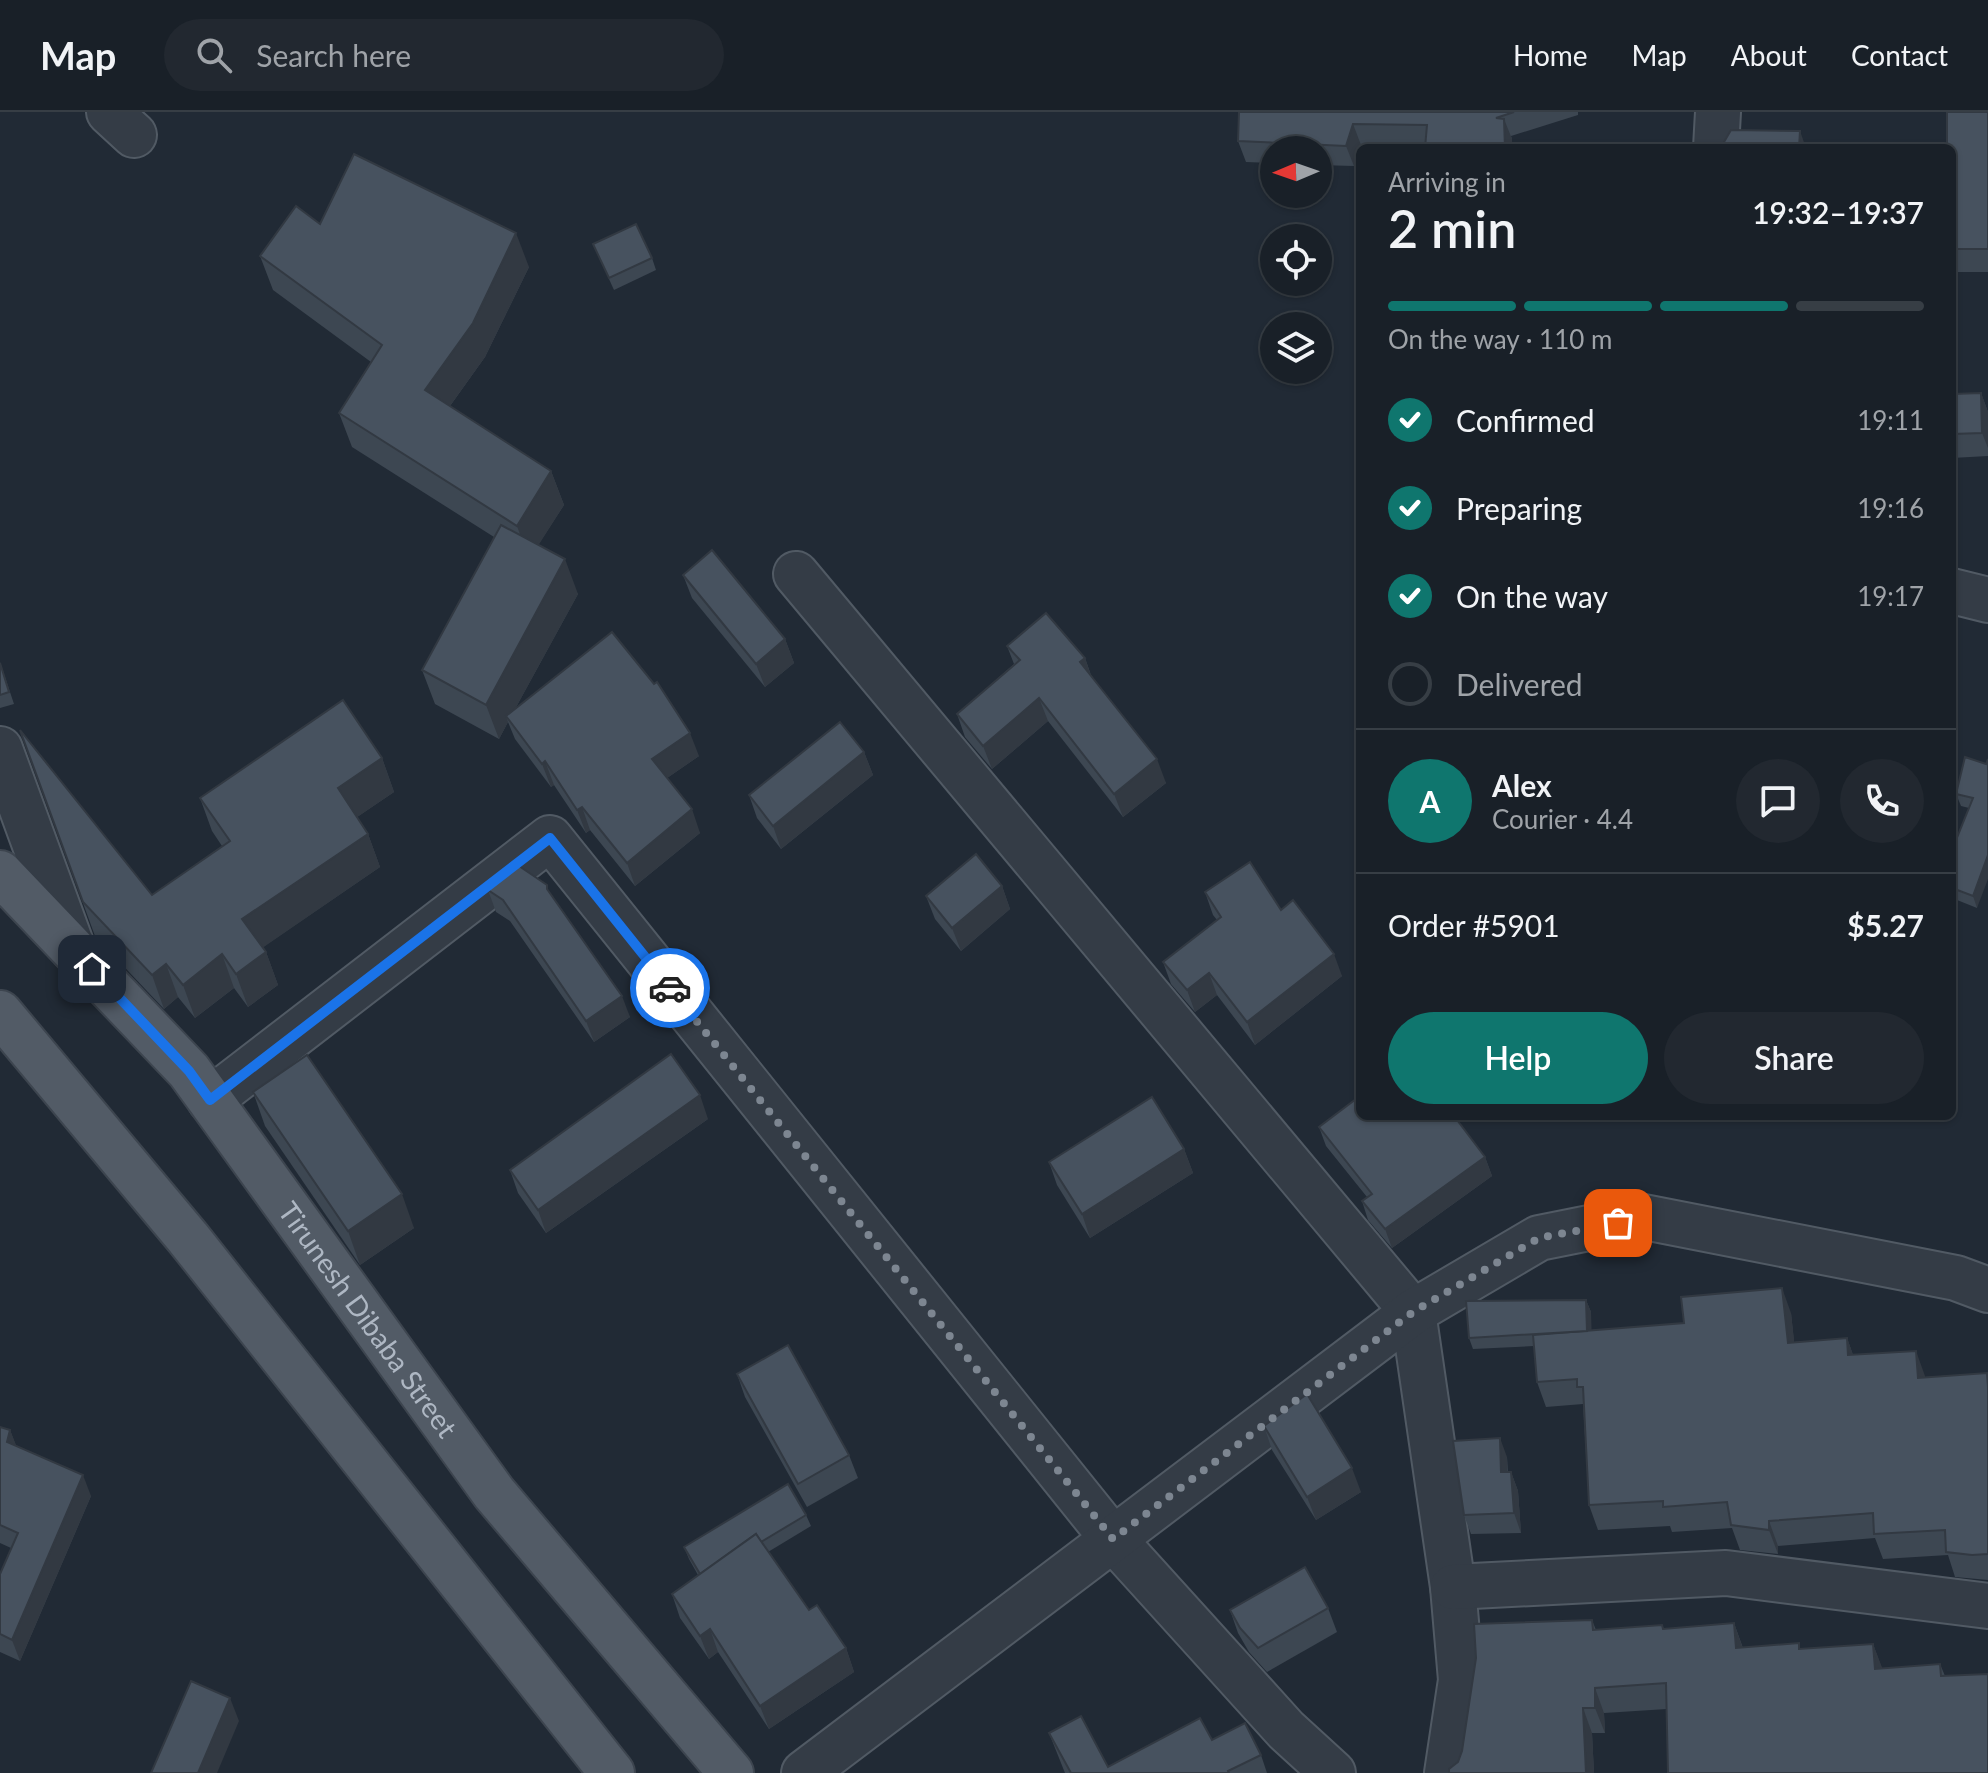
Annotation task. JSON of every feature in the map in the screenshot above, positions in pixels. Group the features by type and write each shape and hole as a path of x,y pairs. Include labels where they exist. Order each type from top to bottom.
{"main road":[{"name":"Tirunesh Dibaba Street","path":"0,873 189,1071 494,1493 731,1773"},
{"path":"0,1013 188,1238 612,1773"}],"street":[{"path":"1716,144 1718,112"},
{"path":"796,574 1413,1312 1453,1587 1461,1680 1447,1773"},
{"path":"1956,592 1988,600"},
{"path":"0,749 73,949"},
{"path":"210,1100 550,838 1113,1539 1286,1730 1333,1773"},
{"path":"804,1773 1413,1312 1539,1238 1644,1217 1956,1278 1988,1290"},
{"path":"1453,1587 1726,1573 1988,1606"}],"building":[{"path":"1239,112 1514,112 1496,118 1504,119 1505,144 1425,144 1427,125 1353,124 1346,146 1332,145 1332,136 1260,136 1260,142 1238,141"},
{"path":"1947,112 1988,112 1988,249 1956,249 1956,144 1947,144"},
{"path":"1731,130 1800,131 1799,144 1724,142"},
{"path":"354,154 516,233 473,323 425,390 551,471 517,526 339,413 382,345 260,256 296,206 320,224"},
{"path":"636,224 652,258 609,278 593,244"},
{"path":"1981,393 1982,433 1956,434 1956,394"},
{"path":"501,525 565,559 486,705 422,670"},
{"path":"712,550 785,639 756,664 683,575"},
{"path":"1046,613 1085,658 1080,662 1157,759 1114,794 1039,698 983,746 957,714 1020,660 1007,646"},
{"path":"612,632 654,684 657,682 690,733 652,759 692,809 627,863 582,807 577,810 545,761 542,764 506,716"},
{"path":"0,663 9,692 0,695"},
{"path":"343,700 382,758 338,788 368,834 242,919 266,952 236,974 222,954 183,985 166,964 152,975 83,902 20,730 152,895 230,841 200,798"},
{"path":"840,722 864,752 773,826 749,795"},
{"path":"1965,757 1986,764 1988,759 1988,855 1973,896 1956,890 1956,840 1973,798 1956,794"},
{"path":"976,854 1002,886 952,928 926,896"},
{"path":"1250,862 1281,910 1293,900 1334,954 1247,1022 1209,973 1187,990 1163,962 1221,917 1205,892"},
{"path":"519,866 547,885 622,996 586,1021 503,900 488,890"},
{"path":"671,1054 700,1095 538,1210 510,1170"},
{"path":"307,1055 402,1194 348,1231 253,1092"},
{"path":"1152,1097 1184,1149 1082,1214 1049,1162"},
{"path":"1356,1099 1356,1120 1457,1120 1485,1157 1385,1229 1362,1201 1372,1194 1319,1127"},
{"path":"1782,1288 1788,1343 1847,1338 1848,1355 1916,1351 1918,1378 1987,1373 1988,1554 1946,1552 1945,1530 1874,1534 1873,1513 1769,1521 1769,1530 1731,1525 1727,1502 1663,1507 1663,1501 1589,1505 1583,1387 1577,1387 1577,1379 1537,1382 1533,1335 1684,1323 1681,1297"},
{"path":"1586,1300 1587,1331 1469,1338 1466,1301"},
{"path":"788,1345 849,1455 798,1484 737,1374"},
{"path":"1307,1394 1352,1468 1307,1497 1264,1426"},
{"path":"0,1427 10,1430 7,1442 83,1475 12,1640 0,1634 0,1574 18,1533 0,1525"},
{"path":"1500,1438 1501,1472 1511,1472 1514,1513 1464,1515 1453,1441"},
{"path":"788,1484 806,1515 761,1542 756,1534 700,1574 684,1547"},
{"path":"756,1534 809,1610 817,1605 846,1648 760,1706 710,1629 700,1636 672,1594"},
{"path":"1305,1567 1328,1608 1258,1648 1240,1628 1230,1610"},
{"path":"1592,1620 1593,1630 1662,1625 1663,1629 1734,1623 1736,1648 1799,1643 1799,1649 1873,1644 1875,1669 1940,1664 1941,1676 1988,1674 1988,1773 1668,1773 1666,1683 1595,1688 1595,1708 1583,1708 1586,1773 1449,1773 1462,1751 1476,1658 1474,1624"},
{"path":"191,1681 230,1698 198,1773 151,1773"},
{"path":"1081,1716 1108,1767 1200,1718 1212,1740 1245,1723 1261,1755 1229,1773 1071,1773 1049,1733"}],"way so far":[{"path":"670,988 1113,1539 1413,1312 1539,1238 1618,1223"}],"route":[{"path":"92,969 189,1071 210,1100 550,838 670,988"}]}
